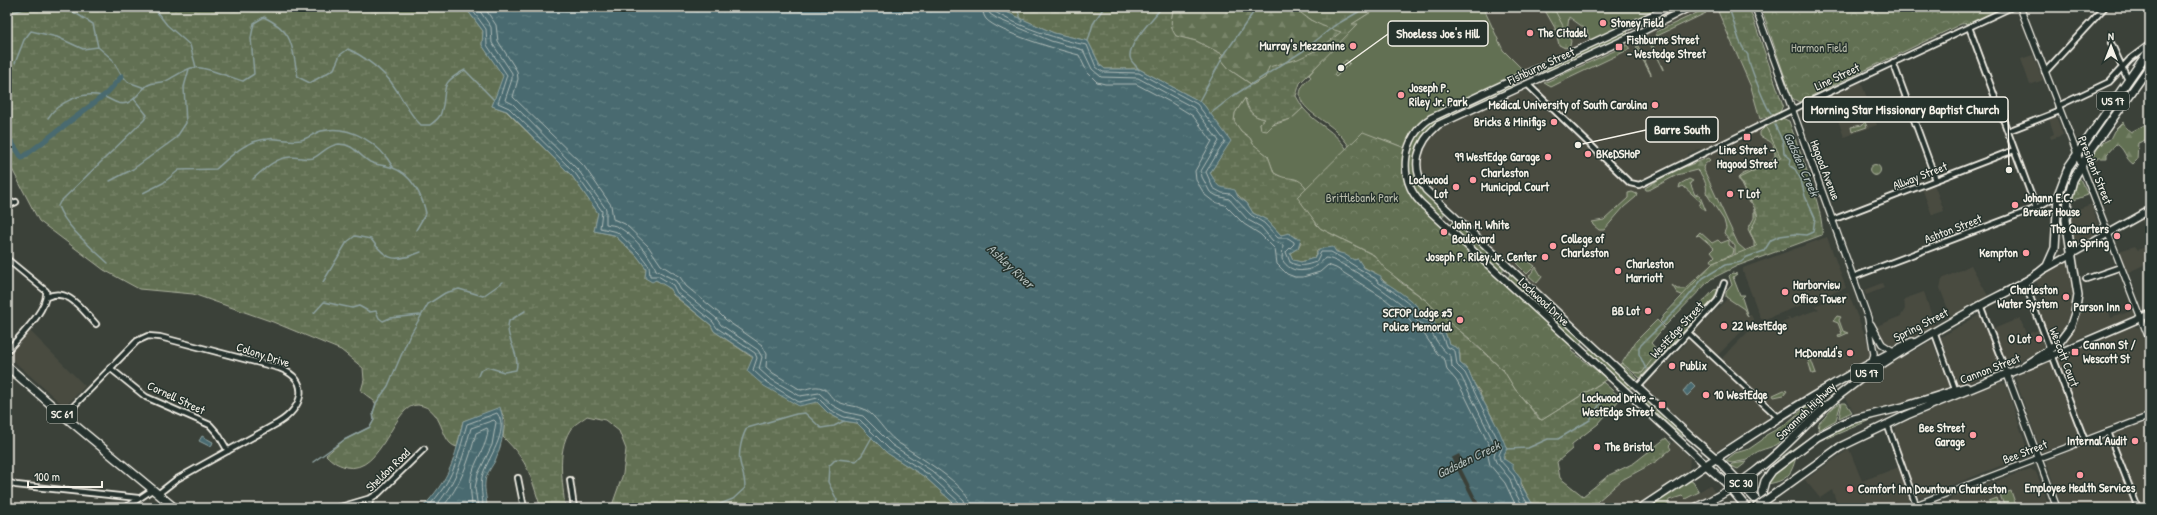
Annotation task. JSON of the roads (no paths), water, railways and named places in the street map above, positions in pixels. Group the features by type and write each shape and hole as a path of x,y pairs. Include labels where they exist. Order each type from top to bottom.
{"main road":[{"name":"Fishburne Street","path":"1461,104 1670,7"},
{"name":"Fishburne Street","path":"1465,113 1638,33 1690,7"},
{"path":"1634,24 1638,33"},
{"name":"US 17","path":"2042,270 2051,260 2055,248 2058,194 2063,179 2076,154 2150,49"},
{"name":"US 17","path":"2052,353 2070,328 2077,305 2078,287 2067,232 2067,209 2070,190 2081,166 2150,66"},
{"path":"1515,78 1526,85"},
{"path":"1461,104 1465,113"},
{"name":"Lockwood Drive","path":"1461,104 1424,122 1410,141 1406,153 1406,173 1412,191 1418,200 1629,396 1734,491 1747,508"},
{"name":"Lockwood Drive","path":"1465,113 1438,125 1423,140 1417,156 1417,170 1422,184 1588,341 1690,436 1716,458 1757,498 1765,508"},
{"name":"Spring Street","path":"1641,508 1778,417 1893,351 1934,332 2150,210"},
{"path":"1443,223 1452,214"},
{"path":"1502,277 1510,268"},
{"path":"1539,312 1548,303"},
{"path":"2052,353 2142,319 2150,314"},
{"name":"Savannah Highway","path":"1695,508 1728,492 1749,477 1768,463 1807,424 1846,389 1934,332"},
{"path":"1580,350 1588,341"},
{"name":"Cannon Street","path":"1754,508 1840,447 1887,424 1972,387 2021,368 2052,353"},
{"name":"SC 61","path":"7,366 64,416 175,508"},
{"path":"1629,396 1638,387"},
{"path":"1765,508 1762,492 1765,481 1772,471 1817,437 1850,420 1916,403 1956,389 1972,387"},
{"path":"1683,444 1690,436"}],"street":[{"name":"Hagood Avenue","path":"1755,7 1791,110 1868,318 1882,344 1893,351"},
{"name":"Line Street","path":"1526,85 1628,182 1635,185 1641,184 1791,110 2012,7"},
{"name":"President Street","path":"2020,7 2150,341"},
{"path":"2045,72 2105,7"},
{"path":"1969,27 2036,208"},
{"path":"2111,42 2128,80"},
{"path":"2008,131 2059,109 2109,82 2122,68 2150,44"},
{"path":"1893,62 1936,180"},
{"name":"Allway Street","path":"1832,220 2014,150"},
{"name":"Ashton Street","path":"1853,277 2036,208 2058,194"},
{"path":"7,206 16,202"},
{"path":"7,259 46,290 47,297 41,311 7,351"},
{"path":"2086,279 2121,267"},
{"name":"Wescott Court","path":"2024,281 2085,441"},
{"name":"WestEdge Street","path":"1638,387 1718,300 1724,283"},
{"path":"47,297 54,294 69,297 96,324"},
{"path":"1980,306 2007,374 2056,508"},
{"name":"Hagood Avenue","path":"1868,318 1874,354 1872,363"},
{"path":"1688,332 1778,417"},
{"path":"1934,332 1956,389"},
{"name":"Colony Drive","path":"64,416 142,337 153,336 279,368 293,376 300,390 300,400 293,413 155,492 138,498 125,508"},
{"name":"Cornell Street","path":"110,368 146,397 210,425 218,434 228,451"},
{"name":"Bee Street","path":"1908,508 2150,416"},
{"path":"1887,424 1916,505"},
{"path":"2108,432 2138,508"},
{"name":"Sheldon Road","path":"368,508 371,498 379,493 424,449"},
{"path":"518,478 524,508"},
{"path":"570,480 574,508"},
{"path":"7,482 16,486 138,498"},
{"path":"337,508 371,498"}],"water":[{"name":"Ashley River","path":"465,7 995,7 1054,33 1088,41 1100,65 1105,69 1139,69 1204,105 1231,141 1210,173 1219,186 1235,190 1238,197 1247,203 1253,213 1267,220 1281,235 1289,233 1295,238 1301,238 1298,248 1290,253 1293,260 1301,262 1314,258 1321,249 1333,247 1336,252 1344,254 1354,260 1358,259 1364,268 1381,276 1381,280 1399,291 1415,304 1423,313 1431,317 1439,330 1444,329 1449,344 1459,349 1460,363 1469,371 1473,382 1499,430 1507,449 1503,456 1504,459 1513,465 1513,469 1521,479 1521,485 1535,508 959,508 925,477 887,453 857,423 843,421 828,413 817,402 799,406 764,386 747,371 753,357 714,331 711,325 673,294 671,289 656,280 652,282 645,278 646,268 637,256 614,235 594,231 598,213 572,176 507,111 492,106 503,76 482,45 483,31"},
{"path":"1691,382 1696,387 1687,396 1683,391"},
{"path":"500,407 503,421 503,434 495,461 485,481 487,508 422,508 439,487 450,468 463,421"},
{"path":"202,436 213,442 211,447 199,441"}],"waterway":[{"path":"7,14 30,7"},
{"path":"57,7 74,13"},
{"path":"73,7 72,11 93,24 98,47 112,59 120,73 128,82 145,88"},
{"path":"112,7 123,12 136,7"},
{"path":"153,7 167,25 190,45 196,67"},
{"path":"1016,7 1022,21 1021,22"},
{"path":"1088,41 1093,24 1104,7"},
{"path":"1139,70 1131,60 1130,54 1132,48 1141,33 1162,7"},
{"path":"1199,101 1224,55 1257,7"},
{"path":"1210,114 1233,96 1303,51 1334,26 1367,7"},
{"name":"Gadsden Creek","path":"1728,7 1741,44 1748,55 1757,84 1771,113"},
{"path":"48,118 52,112 64,103 87,95 102,96 123,104 130,102 148,85 166,81 191,68 203,68 243,81 254,74 251,38 254,23 264,17 282,29 287,35 293,49 298,77 310,83 334,69 340,55 348,49 379,69 385,75 413,116 421,125 430,125 438,118 443,105 445,88 447,84 456,75 465,70 494,100"},
{"path":"15,63 24,40 31,31 57,37 83,49 98,47"},
{"path":"110,181 133,169 176,138 186,123 184,87 189,69"},
{"path":"7,135 22,158 107,93 122,76"},
{"path":"108,263 73,229 58,206 60,202 144,120 147,115 134,99"},
{"name":"Gadsden Creek","path":"1646,369 1639,354 1639,347 1683,303 1703,278 1725,265 1741,262 1747,257 1764,251 1771,240 1780,236 1795,234 1806,235 1813,232 1815,218 1805,196 1801,180 1795,169 1790,166 1791,159 1784,153 1783,142 1775,125"},
{"path":"143,193 163,183 179,170 216,169 233,154 253,142 268,139 293,141 301,140 321,131 343,130 363,137 380,150 393,167"},
{"path":"253,179 280,159 291,157 310,159 328,148 335,145 344,144 356,150 370,162 393,168 405,175 410,180 419,192 426,213 416,230"},
{"path":"323,282 347,242 355,236 371,239 382,252 393,258 405,257 421,252"},
{"path":"313,462 344,440 370,427 374,420 373,413 376,403 388,386 409,337 428,304 445,293 459,289 483,296 503,282"},
{"path":"314,313 324,302 352,308 359,306 370,312 376,311 379,318 383,321 390,318 420,315"},
{"path":"478,376 480,371 487,367 504,372 516,370 516,358 508,327 509,321 525,311"},
{"name":"Gadsden Creek","path":"1506,449 1528,448 1548,439 1558,439 1590,420 1600,404 1612,395"},
{"path":"710,508 733,499 745,488 740,462 740,449 747,428 796,414 805,413 821,428 834,426 844,421"},
{"path":"835,508 837,500 828,482 829,466 836,459 856,461 862,455 872,437"}],"place":[{"name":"Stoney Field","path":"1603,23"},
{"name":"The Citadel","path":"1530,33"},
{"name":"Murray's Mezzanine","path":"1353,46"},
{"name":"Fishburne Street - Westedge Street","path":"1619,47"},
{"name":"Shoeless Joe's Hill","path":"1341,68"},
{"name":"Joseph P. Riley Jr. Park","path":"1401,95"},
{"name":"Medical University of South Carolina","path":"1655,105"},
{"name":"Bricks & Minifigs","path":"1554,122"},
{"name":"Line Street - Hagood Street","path":"1747,137"},
{"name":"Barre South","path":"1578,145"},
{"name":"BKeDSHoP","path":"1588,154"},
{"name":"99 WestEdge Garage","path":"1548,157"},
{"name":"Morning Star Missionary Baptist Church","path":"2009,170"},
{"name":"Charleston Municipal Court","path":"1473,180"},
{"name":"Lockwood Lot","path":"1456,187"},
{"name":"T Lot","path":"1730,194"},
{"name":"Johann E.C. Breuer House","path":"2015,205"},
{"name":"John H. White Boulevard","path":"1444,232"},
{"name":"The Quarters on Spring","path":"2117,236"},
{"name":"College of Charleston","path":"1553,246"},
{"name":"Kempton","path":"2026,253"},
{"name":"Joseph P. Riley Jr. Center","path":"1545,257"},
{"name":"Charleston Marriott","path":"1618,271"},
{"name":"Harborview Office Tower","path":"1785,292"},
{"name":"Charleston Water System","path":"2066,297"},
{"name":"Parson Inn","path":"2128,307"},
{"name":"BB Lot","path":"1648,311"},
{"name":"SCFOP Lodge #5 Police Memorial","path":"1460,320"},
{"name":"22 WestEdge","path":"1724,326"},
{"name":"O Lot","path":"2039,339"},
{"name":"Cannon St / Wescott St","path":"2075,352"},
{"name":"McDonald's","path":"1850,353"},
{"name":"Publix","path":"1672,366"},
{"name":"10 WestEdge","path":"1706,395"},
{"name":"Lockwood Drive - WestEdge Street","path":"1662,405"},
{"name":"Bee Street Garage","path":"1973,435"},
{"name":"Internal Audit","path":"2135,441"},
{"name":"The Bristol","path":"1597,447"},
{"name":"Employee Health Services","path":"2080,475"},
{"name":"Comfort Inn Downtown Charleston","path":"1850,489"}],"park label":[{"name":"Harmon Field","path":"1819,48"},
{"name":"Brittlebank Park","path":"1362,198"}]}
